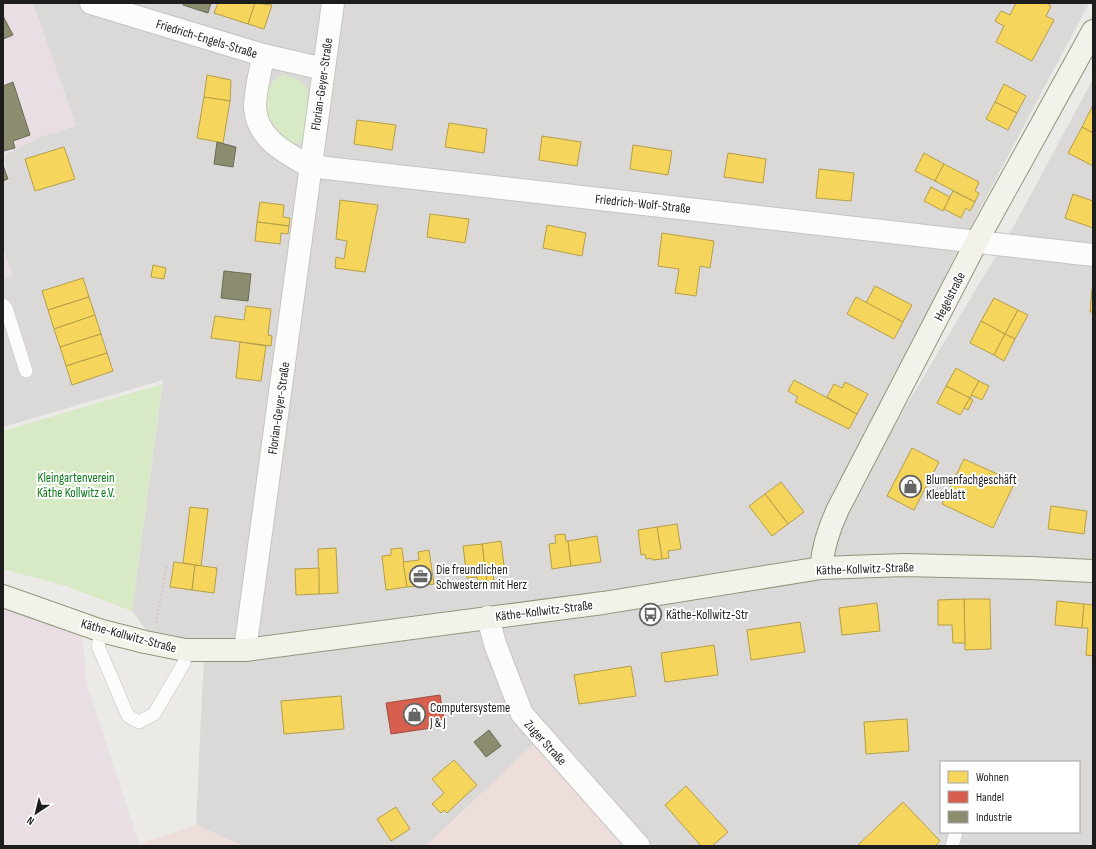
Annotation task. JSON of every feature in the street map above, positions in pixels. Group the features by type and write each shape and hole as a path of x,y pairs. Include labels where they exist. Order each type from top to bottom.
{"street":[{"name":"Friedrich-Engels-Straße","path":"91,3 263,55 324,69"},
{"name":"Florian-Geyer-Straße","path":"245,650 292,306 309,166 333,3"},
{"name":"Hegelstraße","path":"821,568 826,540 838,509 977,241 1093,31"},
{"path":"263,55 255,107 258,124 266,137 283,151 309,166"},
{"name":"Friedrich-Wolf-Straße","path":"309,166 1093,255"},
{"name":"Käthe-Kollwitz-Straße","path":"3,596 102,631 185,650 245,650 603,603 821,568 904,565 1093,571"},
{"name":"Zuger Straße","path":"488,617 495,644 522,714 639,846"}],"lane":[{"path":"3,305 6,308 26,371"},
{"path":"102,631 98,646 128,716 139,722 154,714 184,663 185,650"},
{"path":"952,846 956,833"}],"path":[{"path":"158,613 167,564"}],"shaded area":[{"path":"3,3 33,3 76,126 43,136 4,155 9,181 3,183"},
{"path":"33,3 1089,3 956,254 835,505 818,565 244,644 153,639 132,611 163,380 3,427 3,279 12,275 3,248 3,183 9,181 4,155 43,136 76,126"},
{"path":"1093,79 1093,562 826,562 859,485 1016,222"},
{"path":"3,248 12,275 3,279"},
{"path":"271,258 290,262 287,281 254,275 255,263 269,267"},
{"path":"821,574 1093,576 1093,846 630,846 536,742 426,846 243,846 196,825 204,654"},
{"path":"3,606 82,634 87,685 140,846 3,846"},
{"path":"455,676 471,695 472,723 452,740 445,726 439,684"},
{"path":"536,742 630,846 426,846"},
{"path":"196,825 243,846 140,846 140,844"}],"green space":[{"path":"284,74 301,81 311,94 305,136 302,141 295,145 284,143 266,120 269,88 277,78"},
{"name":"Kleingartenverein Käthe Kollwitz e.V.","path":"162,384 132,611 66,586 3,569 3,431"}],"building: Wohnen":[{"path":"218,3 255,3 248,24 214,13"},
{"path":"255,3 272,5 264,29 248,24"},
{"path":"1016,3 1046,3 1051,6 1046,16 1054,20 1032,61 996,42 1004,26 995,21 1001,11 1010,15"},
{"path":"207,75 231,80 230,101 204,97"},
{"path":"1004,84 1026,96 1017,113 995,102"},
{"path":"204,97 230,101 223,143 197,138"},
{"path":"995,102 1017,113 1008,130 986,119"},
{"path":"1093,105 1093,133 1082,127"},
{"path":"357,120 396,125 392,150 354,144"},
{"path":"449,123 487,129 484,153 445,147"},
{"path":"1082,127 1093,133 1093,166 1068,153"},
{"path":"542,136 581,142 577,166 539,160"},
{"path":"633,145 672,151 668,175 630,169"},
{"path":"64,147 75,179 35,191 25,159"},
{"path":"728,153 766,159 763,183 724,177"},
{"path":"924,153 944,164 935,181 915,171"},
{"path":"944,164 979,182 975,191 979,193 975,202 935,181"},
{"path":"819,169 854,173 851,201 816,198"},
{"path":"931,187 950,197 943,211 924,201"},
{"path":"953,191 975,202 970,211 966,208 961,218 944,209"},
{"path":"1073,194 1093,201 1093,228 1065,218"},
{"path":"340,200 378,205 365,272 335,268 336,257 344,259 347,241 336,239"},
{"path":"260,202 284,205 283,217 290,218 289,226 257,222"},
{"path":"430,214 469,219 465,243 427,237"},
{"path":"257,222 289,226 288,234 281,233 280,244 255,241"},
{"path":"547,225 586,233 582,256 543,248"},
{"path":"662,233 714,241 710,268 700,266 696,296 675,293 679,269 658,266"},
{"path":"153,265 166,268 164,279 151,277"},
{"path":"83,278 89,297 48,310 42,291"},
{"path":"875,286 912,305 903,322 866,303"},
{"path":"1092,289 1093,312 1090,312"},
{"path":"89,297 95,315 54,329 48,310"},
{"path":"856,297 903,322 894,339 847,314"},
{"path":"994,298 1018,310 1005,334 981,321"},
{"path":"246,306 271,309 268,335 272,336 271,346 211,338 215,316 244,320"},
{"path":"1018,310 1028,315 1015,339 1005,334"},
{"path":"95,315 101,334 60,347 54,329"},
{"path":"981,321 1005,334 994,355 970,343"},
{"path":"101,334 107,353 66,366 60,347"},
{"path":"1005,334 1015,339 1004,361 994,355"},
{"path":"240,342 266,346 261,381 236,378"},
{"path":"107,353 113,371 72,385 66,366"},
{"path":"956,368 979,381 970,398 946,386"},
{"path":"794,380 857,414 849,429 795,402 798,397 788,391"},
{"path":"979,381 989,386 982,400 971,395"},
{"path":"845,382 868,394 857,414 827,397 834,384 842,388"},
{"path":"946,386 970,398 960,415 937,403"},
{"path":"970,398 973,400 968,410 964,408"},
{"path":"912,448 939,462 914,510 887,496"},
{"path":"964,459 1015,482 993,528 942,504"},
{"path":"781,482 804,512 788,524 765,494"},
{"path":"765,494 788,524 772,536 749,506"},
{"path":"1051,506 1087,511 1084,534 1048,529"},
{"path":"190,507 208,509 201,566 183,563"},
{"path":"677,524 681,549 668,551 669,558 662,559 657,527"},
{"path":"657,527 662,559 646,559 645,554 641,555 638,530"},
{"path":"565,534 566,541 568,541 571,566 552,569 549,544 556,543 555,535"},
{"path":"597,536 601,562 571,566 568,541"},
{"path":"501,541 505,574 493,575 494,581 487,582 482,544"},
{"path":"482,544 487,582 478,583 477,577 467,578 463,546"},
{"path":"336,548 338,593 319,594 318,549"},
{"path":"402,548 407,587 386,590 382,556 391,555 391,549"},
{"path":"429,550 434,584 407,587 403,562 419,560 418,552"},
{"path":"174,562 195,565 192,590 170,587"},
{"path":"195,565 217,568 214,593 192,590"},
{"path":"319,568 319,594 296,595 295,569"},
{"path":"964,599 990,599 991,649 965,650"},
{"path":"964,599 965,643 953,643 952,625 938,625 938,600"},
{"path":"1057,601 1084,604 1082,628 1055,625"},
{"path":"877,603 880,631 842,635 839,608"},
{"path":"1084,604 1093,605 1093,656 1086,655 1088,628 1082,628"},
{"path":"800,622 805,652 751,660 747,630"},
{"path":"714,645 718,675 665,682 661,653"},
{"path":"631,666 636,696 579,704 574,675"},
{"path":"341,696 344,729 284,734 281,701"},
{"path":"907,719 909,751 866,754 864,722"},
{"path":"454,760 477,785 447,813 444,810 441,813 432,804 444,793 432,779"},
{"path":"686,786 728,832 712,846 701,846 665,805"},
{"path":"903,802 940,841 935,846 857,846"},
{"path":"396,807 410,829 391,841 377,819"}],"building: Handel":[{"name":"Computersysteme J & J","path":"440,695 445,726 391,734 386,703"}],"building: Industrie":[{"path":"184,3 211,3 208,13 183,5"},
{"path":"3,16 13,35 3,39"},
{"path":"13,82 30,135 13,141 15,148 3,151 3,86"},
{"path":"217,142 236,147 233,167 214,164"},
{"path":"3,165 8,179 3,181"},
{"path":"224,271 251,274 248,301 221,298"},
{"path":"489,730 501,746 486,757 474,742"}],"place":[{"name":"Blumenfachgeschäft Kleeblatt","path":"911,486"},
{"name":"Die freundlichen Schwestern mit Herz","path":"420,576"},
{"name":"Käthe-Kollwitz-Str","path":"650,614"},
{"name":"Computersysteme J & J","path":"415,714"}]}
